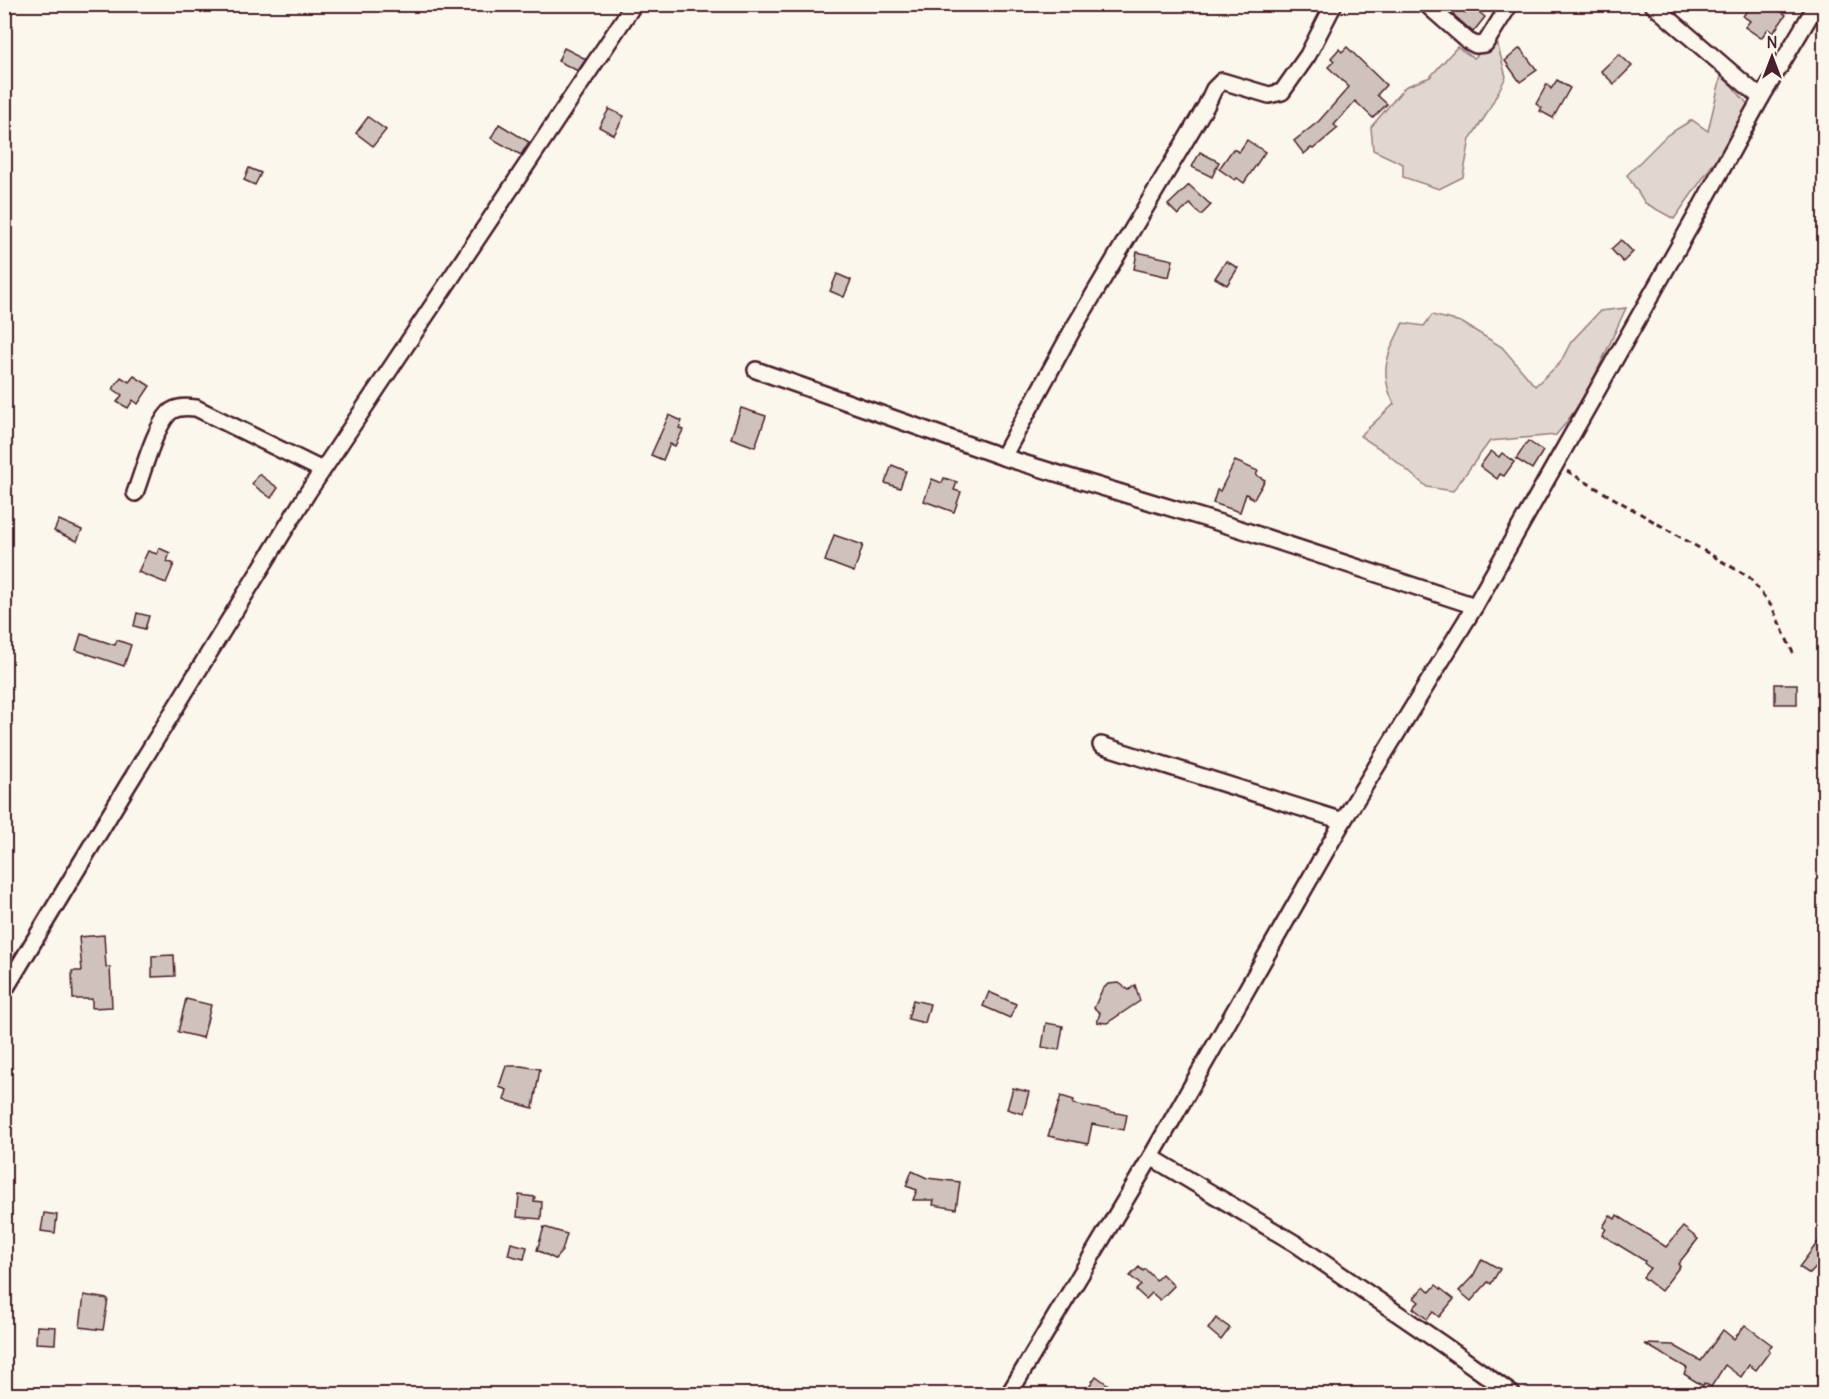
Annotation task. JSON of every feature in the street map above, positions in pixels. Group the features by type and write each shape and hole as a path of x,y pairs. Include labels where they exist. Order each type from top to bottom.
{"street":[{"path":"4,991 322,470 634,4"},
{"path":"1003,457 1073,329 1206,106 1214,88 1222,81 1269,95 1282,92 1308,55 1334,4"},
{"path":"1426,4 1468,41 1476,45 1485,44 1510,4"},
{"path":"1652,4 1761,98"},
{"path":"1010,1395 1151,1157 1343,821 1475,606 1761,98 1817,4"},
{"path":"756,370 1003,457 1239,529 1475,606"},
{"path":"135,493 156,435 170,412 182,407 196,408 322,470"},
{"path":"1101,745 1343,821"},
{"path":"1151,1157 1296,1245 1445,1346 1512,1395"}],"path":[{"path":"1555,465 1749,577 1773,608 1793,653"}],"shaded area":[{"path":"1496,38 1506,77 1470,139 1463,177 1439,189 1403,177 1403,164 1373,150 1371,127 1405,87 1430,77 1457,47 1474,58"},
{"path":"1721,76 1752,109 1674,219 1645,203 1627,175 1667,135 1692,120 1708,131"},
{"path":"1626,308 1587,390 1556,435 1490,441 1453,491 1427,487 1385,452 1360,436 1394,404 1387,382 1387,362 1403,323 1424,326 1432,315 1461,322 1502,347 1535,386 1560,363 1571,342 1600,311"}],"building":[{"path":"1441,4 1456,4 1466,13 1472,6 1485,17 1473,32"},
{"path":"1752,4 1771,4 1786,15 1773,33 1768,29 1761,38 1745,27 1750,21 1743,16"},
{"path":"1347,47 1386,85 1377,95 1387,104 1373,118 1355,101 1334,125 1338,128 1304,154 1294,141 1319,121 1349,87 1328,67 1334,61 1331,58 1339,49 1342,52"},
{"path":"564,48 586,59 578,71 558,61"},
{"path":"1520,48 1537,70 1520,82 1505,61"},
{"path":"1619,54 1632,66 1614,84 1601,71"},
{"path":"1557,80 1570,88 1553,118 1540,111 1542,108 1536,104 1547,84 1551,89"},
{"path":"609,109 624,116 614,135 599,127"},
{"path":"368,117 386,130 373,146 356,133"},
{"path":"499,124 529,142 521,155 491,138"},
{"path":"1247,140 1265,152 1244,183 1219,169 1233,149 1239,152"},
{"path":"1200,152 1219,162 1212,177 1192,167"},
{"path":"249,168 261,173 255,185 244,180"},
{"path":"1189,185 1211,205 1201,215 1190,204 1178,215 1168,205"},
{"path":"1621,240 1633,252 1623,262 1611,249"},
{"path":"1137,252 1173,260 1169,277 1134,269"},
{"path":"1226,261 1238,268 1227,285 1215,278"},
{"path":"837,274 851,280 844,297 830,291"},
{"path":"134,376 150,386 138,404 133,400 128,408 117,402 122,395 113,389 121,377 129,382"},
{"path":"741,408 766,416 755,447 731,438"},
{"path":"669,415 682,421 679,428 683,430 675,446 670,444 663,460 651,455"},
{"path":"1528,441 1543,451 1532,469 1516,459"},
{"path":"1491,451 1499,457 1502,453 1514,462 1504,476 1500,474 1497,479 1480,466"},
{"path":"1235,461 1258,471 1256,475 1265,480 1254,499 1246,494 1240,512 1213,503 1217,490 1220,491"},
{"path":"892,465 906,471 900,488 885,483"},
{"path":"259,474 278,488 271,498 252,484"},
{"path":"944,478 957,482 954,490 961,492 954,512 924,501 932,479 942,483"},
{"path":"59,520 82,530 77,541 54,531"},
{"path":"834,535 863,545 854,572 825,561"},
{"path":"159,548 170,553 167,561 174,564 166,583 138,572 148,551 157,554"},
{"path":"137,613 149,616 145,629 134,626"},
{"path":"81,634 115,645 117,640 131,645 124,666 76,650"},
{"path":"1775,684 1797,684 1797,704 1775,704"},
{"path":"104,935 106,967 110,967 112,1007 92,1008 92,999 73,999 72,971 82,971 79,937"},
{"path":"174,955 175,976 152,977 152,956"},
{"path":"1119,983 1129,990 1135,985 1140,1001 1107,1023 1097,1022 1100,1013 1094,1008 1102,990 1108,984"},
{"path":"989,992 1016,1004 1010,1018 983,1006"},
{"path":"186,999 211,1005 203,1038 178,1032"},
{"path":"913,1000 930,1004 925,1023 908,1019"},
{"path":"1046,1023 1063,1026 1059,1050 1042,1047"},
{"path":"506,1066 540,1069 533,1108 504,1100 507,1090 499,1087"},
{"path":"1013,1088 1029,1092 1023,1114 1007,1109"},
{"path":"1061,1096 1074,1100 1073,1104 1127,1115 1124,1130 1092,1124 1088,1144 1048,1136"},
{"path":"912,1171 927,1178 960,1182 956,1209 933,1205 934,1200 913,1200 917,1190 906,1186"},
{"path":"519,1195 535,1197 534,1201 542,1202 541,1219 517,1217"},
{"path":"44,1213 57,1215 55,1233 41,1231"},
{"path":"1610,1215 1615,1219 1617,1215 1666,1247 1683,1227 1698,1239 1678,1264 1680,1266 1661,1291 1643,1277 1650,1268 1644,1263 1645,1261 1602,1235 1606,1229 1603,1227"},
{"path":"544,1227 567,1234 562,1251 555,1259 537,1250"},
{"path":"1824,1234 1824,1259 1810,1274 1799,1267"},
{"path":"511,1243 527,1247 524,1259 508,1255"},
{"path":"1482,1259 1500,1269 1491,1284 1488,1282 1471,1301 1459,1291 1473,1276"},
{"path":"1139,1267 1143,1271 1145,1269 1156,1280 1162,1274 1174,1286 1160,1300 1152,1293 1146,1299 1136,1290 1141,1285 1130,1276"},
{"path":"1436,1285 1454,1299 1439,1317 1433,1312 1427,1319 1413,1308 1419,1302 1414,1298 1424,1286 1430,1292"},
{"path":"84,1295 108,1299 103,1330 80,1327"},
{"path":"1216,1318 1230,1328 1221,1340 1208,1329"},
{"path":"1745,1325 1772,1345 1768,1349 1770,1351 1756,1370 1749,1365 1741,1377 1725,1365 1711,1387 1704,1383 1703,1386 1684,1374 1687,1368 1645,1344 1673,1345 1701,1361 1723,1330 1734,1339"},
{"path":"37,1326 56,1327 55,1344 36,1343"},
{"path":"1096,1376 1122,1395 1083,1395"}]}
